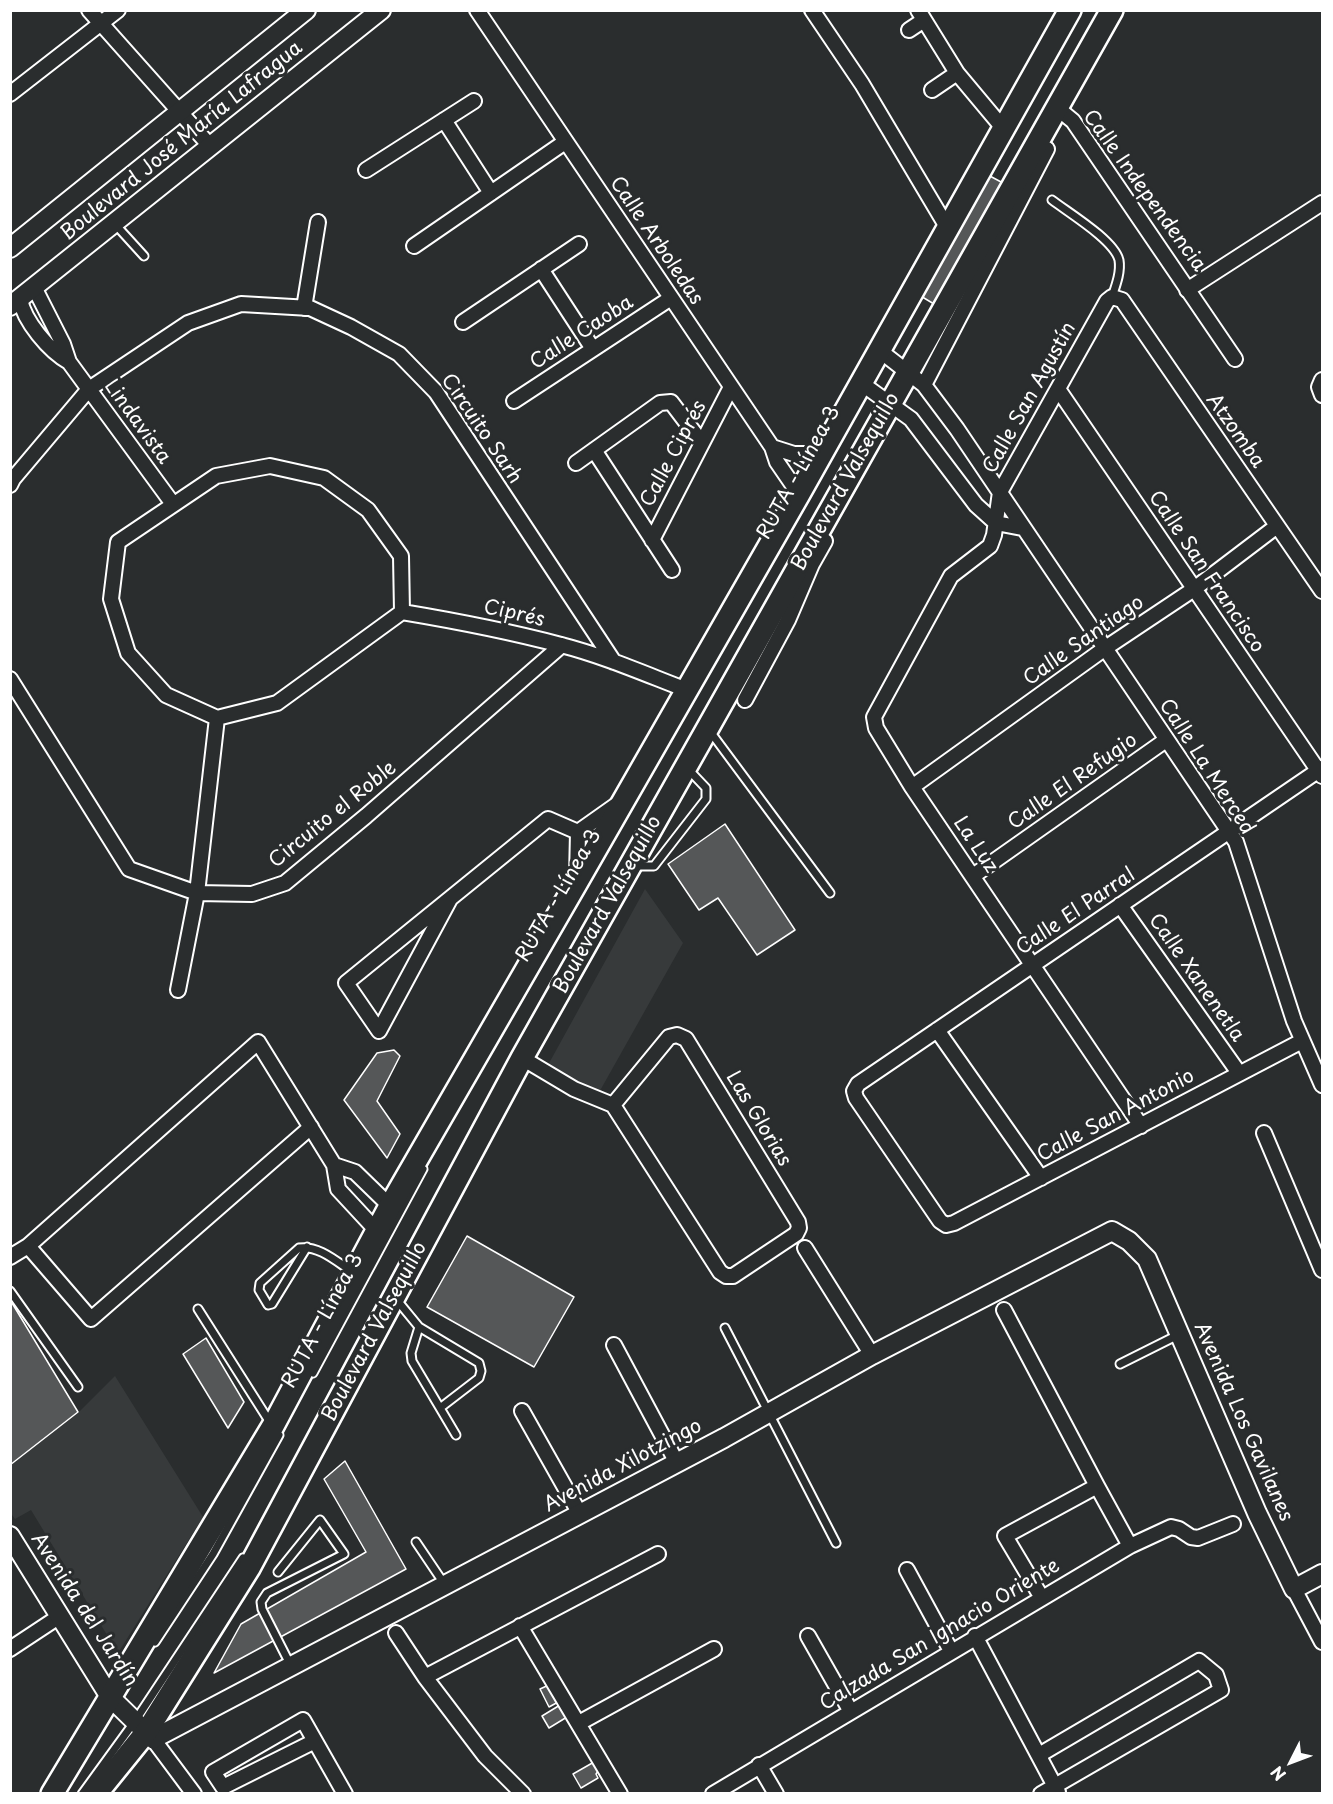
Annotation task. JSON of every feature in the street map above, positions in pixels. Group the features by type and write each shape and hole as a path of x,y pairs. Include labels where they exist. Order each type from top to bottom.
{"main road":[{"name":"Boulevard Valsequillo","path":"54,1793 117,1696 277,1429 376,1230 821,454 864,384 947,227 1070,10"},
{"name":"Boulevard Valsequillo","path":"96,1794 145,1730 249,1568 624,868 807,562 885,400 907,372 1112,10"}],"street":[{"path":"89,10 211,147"},
{"path":"10,94 118,10"},
{"name":"Boulevard José María Lafragua","path":"10,248 306,10"},
{"name":"Boulevard José María Lafragua","path":"21,297 381,10"},
{"name":"Calle Arboledas","path":"477,10 772,447 777,462 799,494"},
{"path":"812,10 862,84 947,227"},
{"path":"909,30 921,15 957,73 1003,128"},
{"path":"932,90 957,73"},
{"path":"366,170 474,100"},
{"name":"Calle Independencia","path":"1056,107 1073,122 1188,290 1319,206"},
{"path":"444,120 491,193"},
{"path":"414,246 566,142"},
{"path":"907,372 1047,148"},
{"path":"1319,206 1323,220"},
{"path":"304,308 318,222"},
{"path":"463,322 579,243"},
{"path":"541,269 593,349"},
{"path":"1188,290 1235,359"},
{"name":"Lindavista","path":"21,297 22,311 57,356 69,362"},
{"name":"Lindavista","path":"21,297 63,344 69,362 173,504"},
{"name":"Calle San Agustín","path":"951,576 990,546 1000,492 1107,301 1112,297"},
{"name":"Atzomba","path":"1112,297 1122,300 1323,591"},
{"name":"Calle Caoba","path":"514,401 671,298"},
{"name":"Circuito Sarh","path":"89,389 188,323 240,304 310,308 351,327 399,354 436,392 614,662"},
{"name":"Calle La Merced","path":"882,352 907,372 957,429 1236,842 1302,1041 1317,1060 1323,1085"},
{"path":"1323,380 1319,387 1323,395"},
{"path":"864,384 911,419 976,505 996,523 1022,528"},
{"name":"Calle Ciprés","path":"652,540 731,387"},
{"path":"10,485 89,389"},
{"name":"Calle San Francisco","path":"1058,389 1321,772"},
{"path":"576,463 660,403 665,402 671,402 702,442"},
{"path":"772,447 794,454 821,454"},
{"path":"594,450 672,570"},
{"path":"270,466 324,478 368,510 401,556 402,612 277,703 217,718 166,695 128,653 111,599 118,543 173,504 216,476 270,466"},
{"name":"Calle Santiago","path":"912,787 1104,649 1194,589 1277,526"},
{"path":"746,700 788,620 807,562"},
{"name":"La Luz","path":"951,576 874,717 876,728 912,787 1141,1125"},
{"name":"Ciprés","path":"402,612 481,626 562,645 614,662"},
{"name":"Circuito el Roble","path":"10,679 129,869 197,893 252,894 285,883 366,816 562,645"},
{"path":"614,662 687,690"},
{"path":"178,990 197,893 217,718"},
{"name":"Calle El Refugio","path":"973,876 1166,740"},
{"name":"Calle El Parral","path":"946,1225 940,1221 856,1098 854,1091 858,1083 1228,831 1321,772"},
{"path":"578,832 623,800"},
{"path":"450,899 379,1031 346,983 548,819 578,832"},
{"path":"577,882 578,832"},
{"name":"Calle Xanenetla","path":"1120,905 1239,1073"},
{"path":"937,1030 1041,1178"},
{"name":"Las Glorias","path":"677,1035 687,1039 798,1222 799,1228 796,1234 733,1276 726,1276 720,1272 612,1105 669,1037 677,1035"},
{"name":"Calle San Antonio","path":"946,1225 1041,1178 1302,1041"},
{"path":"10,1257 28,1246 258,1042 334,1165 338,1189 376,1230"},
{"path":"522,1058 574,1089 612,1105"},
{"path":"28,1246 91,1319 311,1128"},
{"path":"1264,1133 1323,1270"},
{"path":"334,1165 355,1172 390,1206"},
{"name":"Avenida Los Gavilanes","path":"1112,1231 1129,1241 1147,1259 1257,1513 1323,1642"},
{"name":"Avenida Xilotzingo","path":"145,1730 291,1666 677,1463 872,1355 1112,1231"},
{"path":"805,1248 872,1355"},
{"path":"1004,1310 1130,1546"},
{"path":"614,1345 677,1463"},
{"path":"522,1412 580,1514"},
{"path":"1042,1598 1005,1536 1097,1486"},
{"name":"Calzada San Ignacio Oriente","path":"713,1794 850,1710 1130,1546 1171,1527 1179,1529 1191,1538 1198,1538 1233,1524"},
{"name":"Avenida del Jardín","path":"10,1536 60,1616 117,1696 145,1730"},
{"path":"425,1677 658,1554"},
{"path":"907,1570 951,1651"},
{"path":"1294,1589 1323,1574"},
{"path":"10,1649 60,1616"},
{"path":"520,1626 620,1794"},
{"path":"396,1633 425,1677 485,1756 523,1794"},
{"path":"808,1636 850,1710"},
{"path":"975,1636 1057,1789"},
{"path":"579,1723 714,1649"},
{"path":"1039,1755 1199,1661 1216,1675 1221,1690 1057,1789 1041,1794"},
{"path":"313,1742 223,1787 213,1772 303,1720 313,1742 345,1794"},
{"path":"145,1730 194,1794"},
{"path":"759,1766 777,1794"}],"lane":[{"path":"1008,177 1102,10"},
{"path":"882,352 1063,39"},
{"path":"1052,200 1111,246 1119,258 1119,271 1112,297"},
{"path":"114,223 144,256"},
{"name":"RUTA - Línea 3","path":"479,1069 728,633 864,384"},
{"path":"708,728 830,892"},
{"path":"357,1349 624,868 654,866 706,799 706,788 686,766"},
{"name":"RUTA - Línea 3","path":"309,1380 428,1161"},
{"path":"307,1247 272,1304 268,1305 259,1290 260,1283 299,1248 307,1247 326,1254 354,1273"},
{"path":"10,1292 78,1387"},
{"path":"394,1297 419,1327 479,1363 481,1371 479,1378 440,1408"},
{"path":"149,1651 213,1554 277,1429 198,1309"},
{"path":"419,1327 411,1353 412,1361 456,1435"},
{"path":"725,1328 836,1543"},
{"path":"1120,1364 1180,1335"},
{"path":"278,1572 320,1520 344,1554 272,1590 261,1602 262,1609 291,1666"},
{"path":"416,1542 445,1585"},
{"path":"82,1794 145,1730 245,1553"}],"shaded area":[{"path":"645,889 683,943 597,1096 548,1065"},
{"path":"115,1376 203,1517 118,1653 31,1510 15,1519 10,1512 11,1465 78,1413"}],"building":[{"path":"988,175 1003,183 934,304 919,295"},
{"path":"725,824 795,930 757,955 718,898 699,910 668,864"},
{"path":"394,1050 400,1056 377,1101 400,1134 387,1158 344,1100 377,1053"},
{"path":"467,1236 574,1297 534,1367 427,1307"},
{"path":"12,1303 78,1412 10,1465 10,1304"},
{"path":"206,1338 244,1402 228,1428 183,1354"},
{"path":"345,1461 406,1569 214,1673 241,1624 366,1552 324,1479"},
{"path":"551,1684 560,1701 549,1707 540,1689"},
{"path":"560,1705 567,1717 549,1728 542,1716"},
{"path":"594,1762 599,1770 596,1774 598,1778 581,1788 573,1774"}]}
